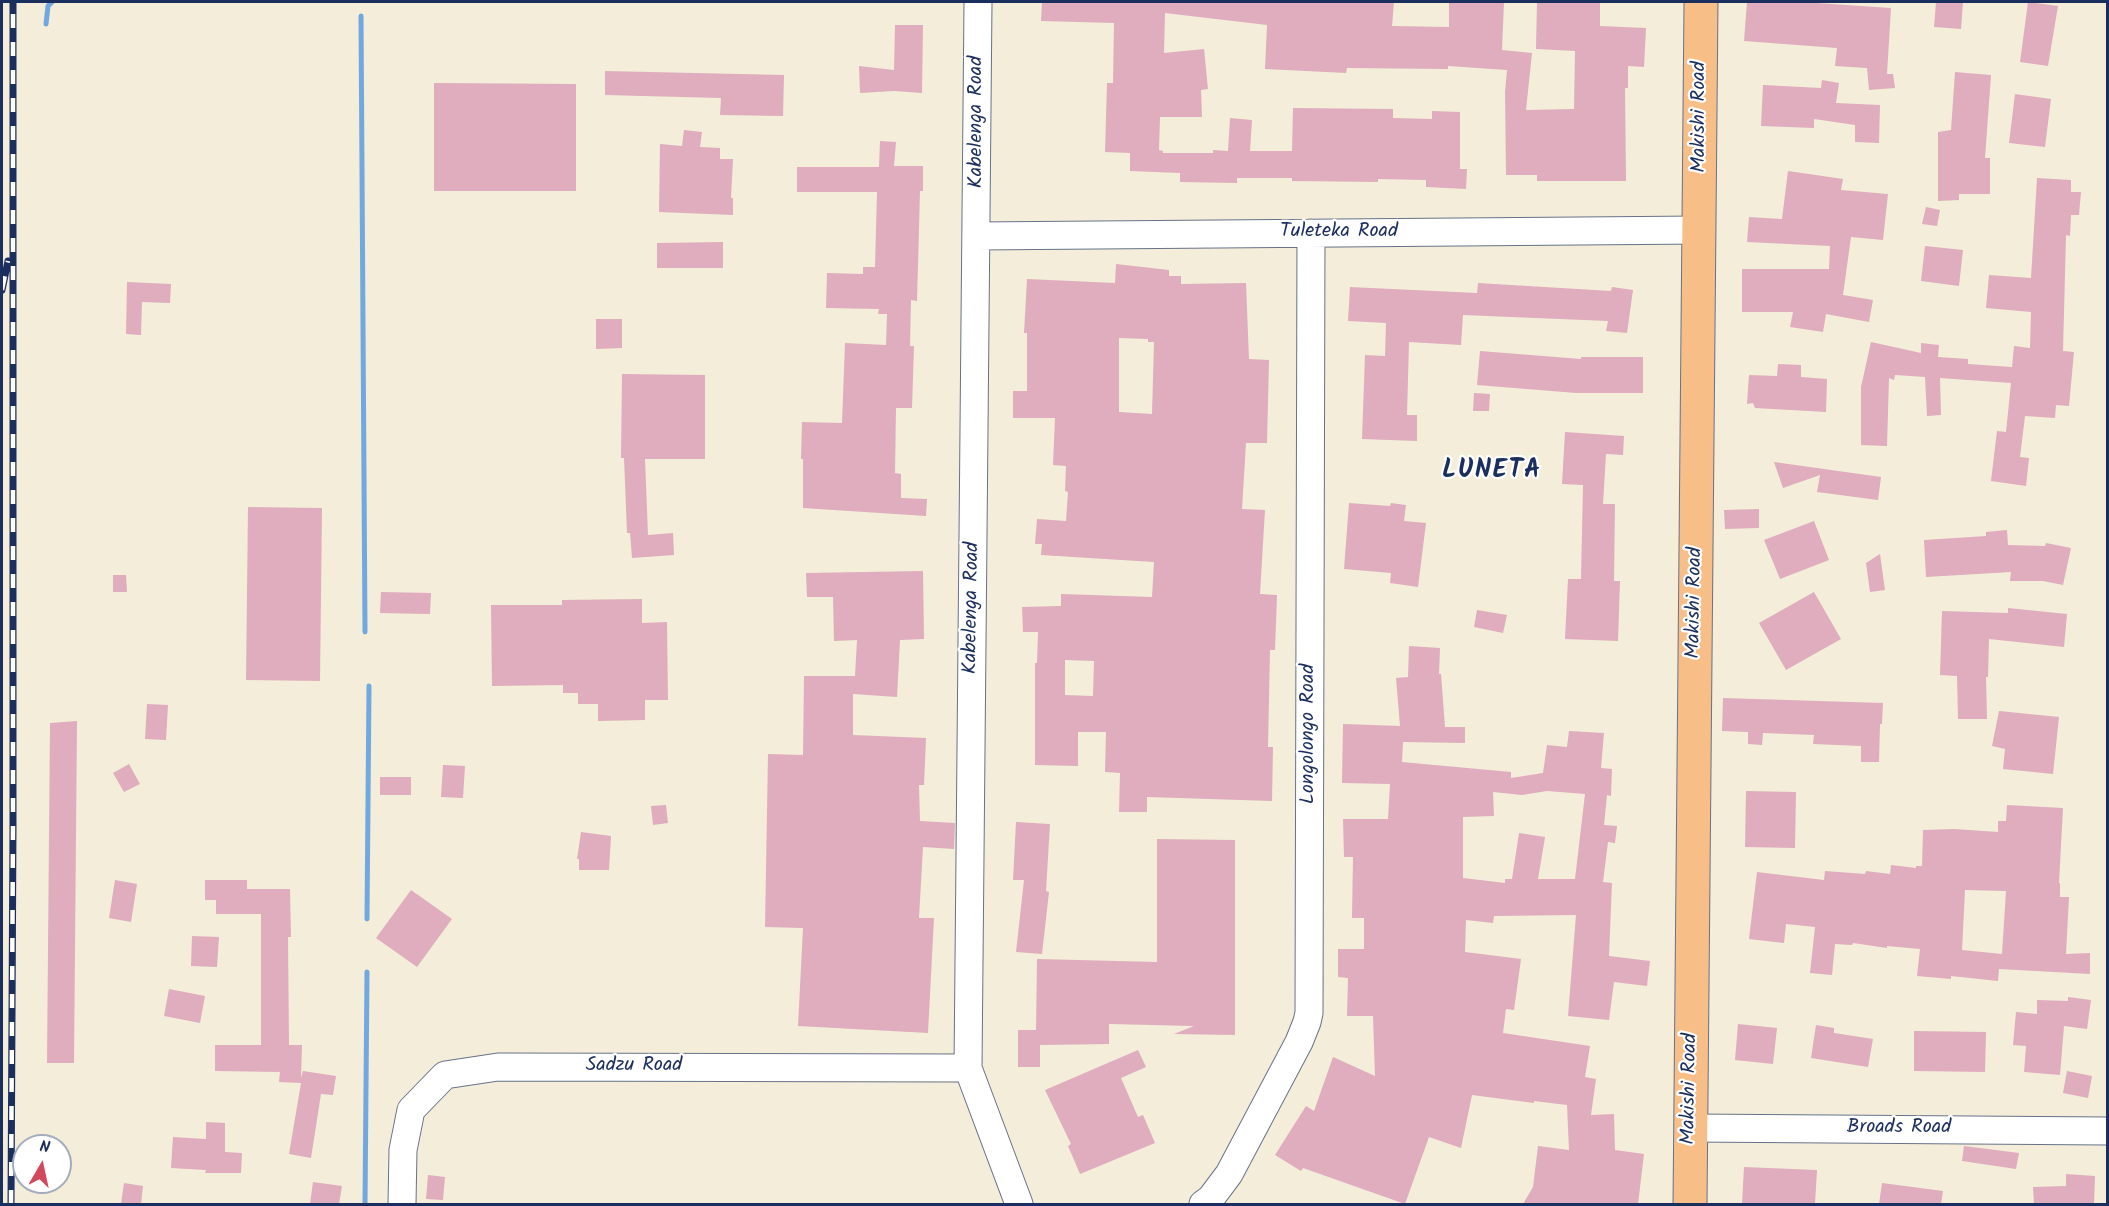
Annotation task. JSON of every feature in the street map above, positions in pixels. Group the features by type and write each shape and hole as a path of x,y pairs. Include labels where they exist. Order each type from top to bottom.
{"main road":[{"name":"Makishi Road","path":"1690,1204 1701,2"}],"street":[{"name":"Kabelenga Road","path":"978,2 968,1068 1019,1204"},
{"name":"Tuleteka Road","path":"977,237 1700,230"},
{"name":"Longolongo Road","path":"1203,1204 1211,1198 1229,1174 1299,1042 1309,1013 1311,234"},
{"name":"Sadzu Road","path":"402,1204 403,1150 411,1110 445,1075 498,1066 968,1068"},
{"name":"Broads Road","path":"1691,1128 2108,1131"}],"building":[{"path":"1042,2 1394,2 1392,26 1449,27 1449,2 1504,2 1502,50 1532,53 1526,110 1574,109 1575,51 1536,49 1537,2 1600,2 1600,26 1646,28 1644,67 1628,66 1628,88 1625,88 1626,181 1537,181 1537,175 1506,175 1507,70 1448,66 1448,69 1347,68 1346,73 1265,69 1267,25 1165,13 1164,53 1204,49 1208,89 1201,90 1202,117 1160,117 1159,150 1163,153 1228,151 1230,118 1252,120 1250,151 1292,151 1293,108 1393,109 1393,118 1432,119 1432,111 1460,112 1460,169 1467,169 1466,189 1426,187 1426,180 1378,179 1378,182 1237,178 1237,183 1180,182 1180,173 1130,171 1130,153 1105,152 1107,83 1113,83 1114,23 1041,21"},
{"path":"1747,2 1801,2 1891,8 1887,74 1893,74 1895,88 1869,90 1867,68 1835,66 1837,48 1744,41"},
{"path":"1936,2 1963,2 1961,29 1934,27"},
{"path":"2028,2 2058,6 2048,66 2020,62"},
{"path":"895,25 923,25 922,93 894,91 860,93 859,66 894,70"},
{"path":"605,71 784,75 783,116 720,115 721,98 605,95"},
{"path":"1955,72 1991,75 1985,158 1990,158 1990,194 1959,194 1959,200 1938,201 1938,132 1951,130"},
{"path":"1822,80 1839,83 1836,103 1880,105 1879,143 1855,142 1855,125 1814,119 1814,128 1761,126 1763,85 1821,88"},
{"path":"434,83 576,84 576,191 434,191"},
{"path":"2015,94 2051,99 2045,147 2009,143"},
{"path":"684,130 702,132 700,147 720,148 720,159 733,159 731,198 733,198 733,215 659,212 660,144 682,146"},
{"path":"880,141 896,142 894,166 923,166 923,191 920,191 917,301 911,300 910,346 914,346 912,408 896,408 895,473 901,474 901,498 927,499 926,516 803,508 802,422 842,423 845,343 886,345 887,314 878,314 879,309 826,308 827,273 863,274 863,267 875,267 877,192 797,192 797,167 879,167"},
{"path":"1788,171 1843,179 1841,190 1888,194 1883,240 1851,237 1843,295 1873,300 1869,322 1826,314 1823,332 1790,327 1793,312 1742,312 1742,269 1829,269 1830,246 1747,242 1749,217 1782,219"},
{"path":"2037,178 2071,180 2071,192 2081,192 2079,215 2071,215 2070,236 2066,235 2063,351 2074,352 2069,406 2056,405 2055,418 2025,416 2020,457 2029,458 2026,486 1991,481 1997,431 2006,432 2011,383 1940,378 1941,415 1927,416 1925,377 1895,375 1894,380 1889,378 1887,446 1861,445 1861,387 1871,342 1921,353 1921,343 1939,345 1938,357 1968,359 1968,364 2012,367 2014,346 2030,348 2031,312 1986,308 1989,275 2031,278"},
{"path":"1926,207 1940,210 1937,226 1922,224"},
{"path":"723,242 723,268 657,268 657,243"},
{"path":"1925,246 1963,250 1959,286 1921,281"},
{"path":"1116,264 1169,270 1169,276 1181,276 1181,284 1246,283 1249,359 1269,360 1267,443 1246,443 1242,509 1265,510 1260,594 1277,595 1275,650 1270,650 1268,747 1273,747 1272,801 1147,797 1147,812 1119,812 1120,773 1105,772 1106,732 1078,732 1078,766 1035,765 1035,663 1037,663 1038,632 1023,632 1022,607 1061,606 1061,594 1152,597 1154,562 1041,555 1042,544 1035,544 1037,519 1066,521 1068,492 1065,491 1066,466 1053,465 1055,418 1013,418 1013,391 1027,391 1027,333 1024,333 1027,279 1115,283","holes":["1119,338 1148,339 1148,342 1154,342 1152,414 1119,412","1065,660 1094,661 1093,696 1065,695"]},
{"path":"127,282 171,284 170,303 142,302 141,335 126,334"},
{"path":"1478,283 1611,291 1612,287 1633,290 1627,333 1606,331 1608,321 1463,315 1461,345 1409,342 1407,415 1417,415 1417,441 1362,439 1365,355 1385,356 1386,323 1348,321 1350,287 1477,293"},
{"path":"596,319 622,319 622,348 596,349"},
{"path":"1480,351 1581,359 1581,357 1643,357 1643,393 1576,393 1477,385"},
{"path":"1778,364 1801,365 1801,377 1827,379 1826,412 1755,408 1753,403 1747,404 1749,375 1777,376"},
{"path":"622,374 705,375 705,459 645,459 648,535 673,533 674,555 632,558 630,533 627,533 624,458 621,458"},
{"path":"1474,393 1490,394 1489,411 1473,411"},
{"path":"1565,432 1624,436 1623,455 1606,454 1603,504 1615,504 1614,581 1620,581 1618,641 1565,639 1568,579 1581,579 1583,485 1562,484"},
{"path":"1774,462 1881,477 1878,500 1817,492 1820,475 1783,488"},
{"path":"1349,503 1406,505 1404,521 1426,523 1418,587 1390,583 1391,573 1344,569"},
{"path":"248,507 322,508 320,681 246,680"},
{"path":"1759,509 1759,528 1725,529 1724,510"},
{"path":"1814,521 1829,560 1780,579 1764,540"},
{"path":"2007,530 2008,545 2045,546 2046,543 2071,548 2063,585 2043,581 2010,581 2011,572 1926,577 1924,540 1986,536 1986,532"},
{"path":"1880,554 1885,590 1870,592 1866,563"},
{"path":"923,571 924,639 900,640 897,697 853,694 853,735 926,738 924,785 919,785 920,821 955,823 954,849 923,847 919,918 934,918 928,1033 798,1026 803,928 765,927 768,754 803,755 804,676 855,676 857,640 834,641 833,597 807,597 806,573"},
{"path":"113,575 126,575 127,592 113,592"},
{"path":"381,592 431,593 430,614 380,613"},
{"path":"1814,592 1841,639 1786,670 1759,623"},
{"path":"642,599 642,623 667,622 668,700 645,700 645,720 598,721 598,704 578,704 578,693 563,693 563,685 492,686 491,605 562,605 562,600"},
{"path":"2008,608 2067,614 2064,647 1989,639 1988,677 1986,677 1987,719 1958,719 1957,676 1940,675 1942,611 2008,613"},
{"path":"1477,610 1507,615 1503,633 1474,627"},
{"path":"1409,646 1440,648 1439,674 1441,674 1445,727 1465,727 1465,743 1403,742 1402,762 1511,772 1511,778 1543,773 1547,745 1567,747 1569,731 1604,733 1601,768 1612,769 1611,796 1607,795 1604,825 1617,826 1615,843 1608,842 1603,882 1612,883 1609,956 1650,961 1647,986 1614,982 1609,1020 1568,1016 1576,915 1494,916 1493,923 1466,920 1465,952 1521,959 1514,1010 1506,1009 1503,1033 1590,1046 1585,1077 1596,1079 1591,1115 1614,1114 1615,1150 1644,1154 1638,1204 1523,1204 1533,1187 1538,1146 1569,1150 1567,1105 1472,1095 1461,1148 1429,1137 1405,1204 1303,1168 1301,1171 1275,1155 1306,1106 1314,1111 1333,1057 1375,1076 1373,1016 1347,1016 1348,978 1338,977 1338,949 1364,949 1364,918 1352,918 1353,857 1344,857 1343,819 1388,819 1390,784 1342,783 1343,724 1400,726 1396,678 1408,677","holes":["1547,791 1585,794 1575,879 1538,879 1545,837 1519,833 1512,879 1505,879 1505,883 1463,878 1463,817 1494,816 1493,792 1522,795"]},
{"path":"1723,698 1883,703 1879,762 1861,762 1861,746 1813,744 1814,735 1763,733 1762,745 1748,744 1748,732 1722,731"},
{"path":"147,704 168,705 166,740 145,739"},
{"path":"1999,711 2059,717 2053,774 2003,769 2005,749 1992,746"},
{"path":"77,721 74,1063 47,1063 50,723"},
{"path":"129,764 140,784 124,792 113,773"},
{"path":"443,765 465,766 463,798 441,797"},
{"path":"380,777 411,777 411,795 380,795"},
{"path":"1746,791 1796,792 1795,848 1745,847"},
{"path":"666,805 668,823 653,825 651,806"},
{"path":"2007,805 2063,808 2059,883 2060,897 2069,897 2066,954 2090,953 2090,974 1999,969 1998,981 1951,976 1951,979 1917,976 1920,949 1887,946 1887,948 1853,943 1852,945 1835,944 1832,975 1810,973 1815,927 1786,924 1784,943 1749,939 1757,872 1824,880 1825,871 1865,874 1866,871 1890,874 1891,865 1916,868 1916,866 1922,866 1923,830 1954,829 1998,832 1998,821 2006,821","holes":["1965,890 2006,891 2002,954 1962,950"]},
{"path":"1016,822 1050,824 1046,891 1049,892 1042,954 1016,952 1024,880 1013,880"},
{"path":"581,832 611,836 609,870 579,870 579,859 577,859"},
{"path":"1157,839 1235,840 1235,1035 1174,1034 1194,1026 1109,1024 1109,1044 1040,1045 1040,1067 1018,1067 1018,1030 1036,1030 1037,959 1157,962"},
{"path":"115,880 137,884 131,922 109,918"},
{"path":"205,880 247,880 247,889 290,889 289,1045 302,1045 301,1078 303,1071 336,1076 333,1095 321,1094 311,1158 289,1154 301,1083 279,1082 280,1072 215,1071 215,1045 261,1045 261,914 216,914 216,900 205,900"},
{"path":"411,890 452,919 417,967 376,938"},
{"path":"192,936 219,937 217,967 191,966"},
{"path":"169,989 205,996 200,1023 164,1016"},
{"path":"2068,997 2091,1000 2087,1029 2064,1026 2060,1075 2024,1072 2026,1046 2013,1045 2016,1012 2037,1014 2037,1000 2068,1001"},
{"path":"1738,1024 1777,1028 1773,1064 1735,1060"},
{"path":"1816,1025 1834,1028 1834,1033 1873,1039 1868,1067 1811,1058"},
{"path":"1914,1031 1986,1032 1985,1072 1914,1071"},
{"path":"1138,1050 1146,1067 1121,1078 1138,1117 1143,1115 1155,1143 1080,1174 1068,1146 1071,1144 1045,1090"},
{"path":"2067,1071 2092,1076 2088,1098 2063,1093"},
{"path":"206,1122 225,1123 225,1152 242,1153 241,1173 205,1173 206,1170 171,1168 173,1137 206,1139"},
{"path":"1964,1146 2019,1153 2016,1169 1962,1161"},
{"path":"1744,1167 1817,1170 1815,1204 1742,1204"},
{"path":"2066,1174 2095,1176 2094,1204 2034,1204 2033,1187 2066,1186"},
{"path":"428,1175 445,1177 443,1200 426,1199"},
{"path":"313,1182 342,1186 339,1204 310,1204"},
{"path":"124,1183 143,1186 141,1204 121,1204"},
{"path":"1882,1183 1943,1191 1941,1204 1879,1204"}],"waterway":[{"path":"46,24 48,6 52,2"},
{"path":"361,16 365,632"},
{"path":"367,919 369,686"},
{"path":"365,1204 367,972"}],"railway":[{"path":"11,1204 13,2"},
{"path":"2,290 8,261"}],"district":[{"name":"LUNETA","path":"1492,473"}]}
